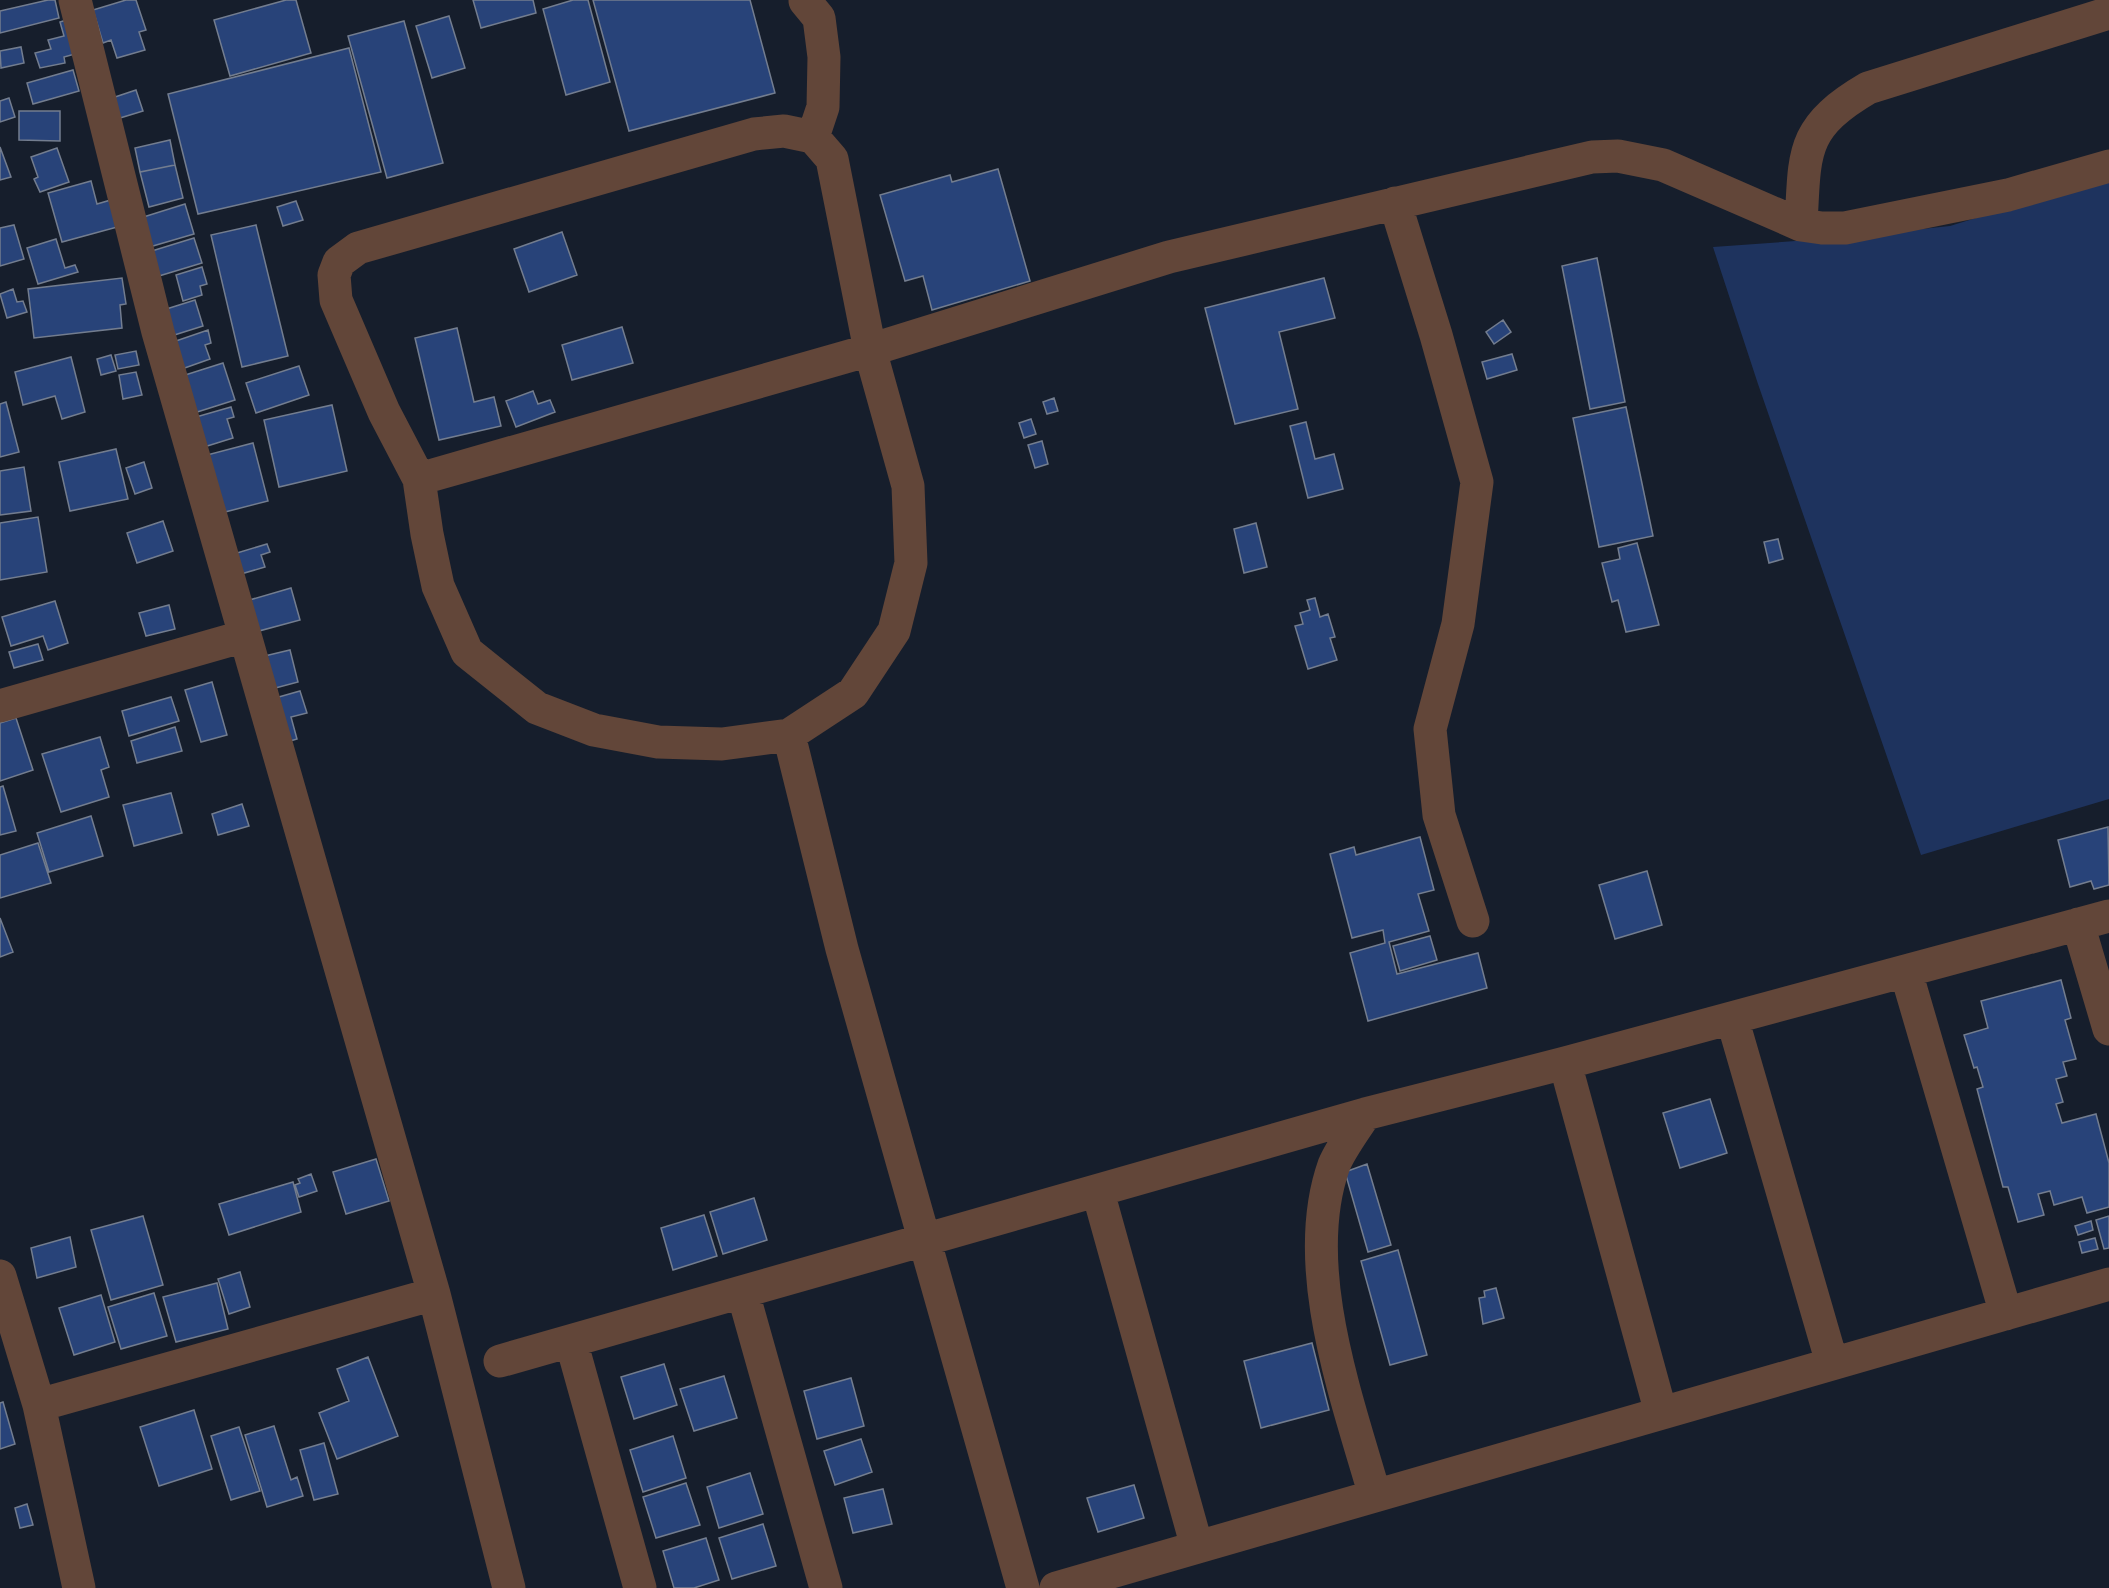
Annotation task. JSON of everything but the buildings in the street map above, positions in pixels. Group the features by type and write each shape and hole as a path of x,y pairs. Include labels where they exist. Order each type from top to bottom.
{"street":[{"path":"75,0 158,332 434,1294 509,1588"},
{"path":"805,1 819,18 824,57 823,107 813,137"},
{"path":"1801,225 1805,163 1815,131 1832,112 1846,101 1868,88 2066,12 2109,13"},
{"path":"784,131 813,137 832,159 870,350 908,486 911,563 894,631 854,693 789,735 722,744 658,742 594,730 537,708 467,652 438,586 419,479 379,401 336,300 334,275 339,262 358,248 754,134 784,131"},
{"path":"419,479 870,350 1169,257 1592,157 1618,156 1663,165 1801,225 1822,228 1845,228 2008,195 2109,166"},
{"path":"1395,203 1478,482 1458,624 1430,729 1439,815 1473,921"},
{"path":"0,706 245,636"},
{"path":"789,735 842,950 1023,1588"},
{"path":"500,1361 1365,1114 1566,1063 2094,920 2109,1029"},
{"path":"1906,972 2006,1314"},
{"path":"1731,1018 1832,1364"},
{"path":"1566,1063 1661,1413"},
{"path":"1365,1114 1335,1164 1323,1210 1321,1259 1330,1325 1348,1401 1375,1496"},
{"path":"1098,1192 1197,1547"},
{"path":"0,1276 39,1405 79,1588"},
{"path":"1056,1588 2109,1284"},
{"path":"743,1293 826,1588"},
{"path":"39,1405 434,1294"},
{"path":"571,1341 640,1588"}],"shaded area":[{"path":"2109,177 2109,799 1921,855 1713,247 1837,238 1950,226"}]}
